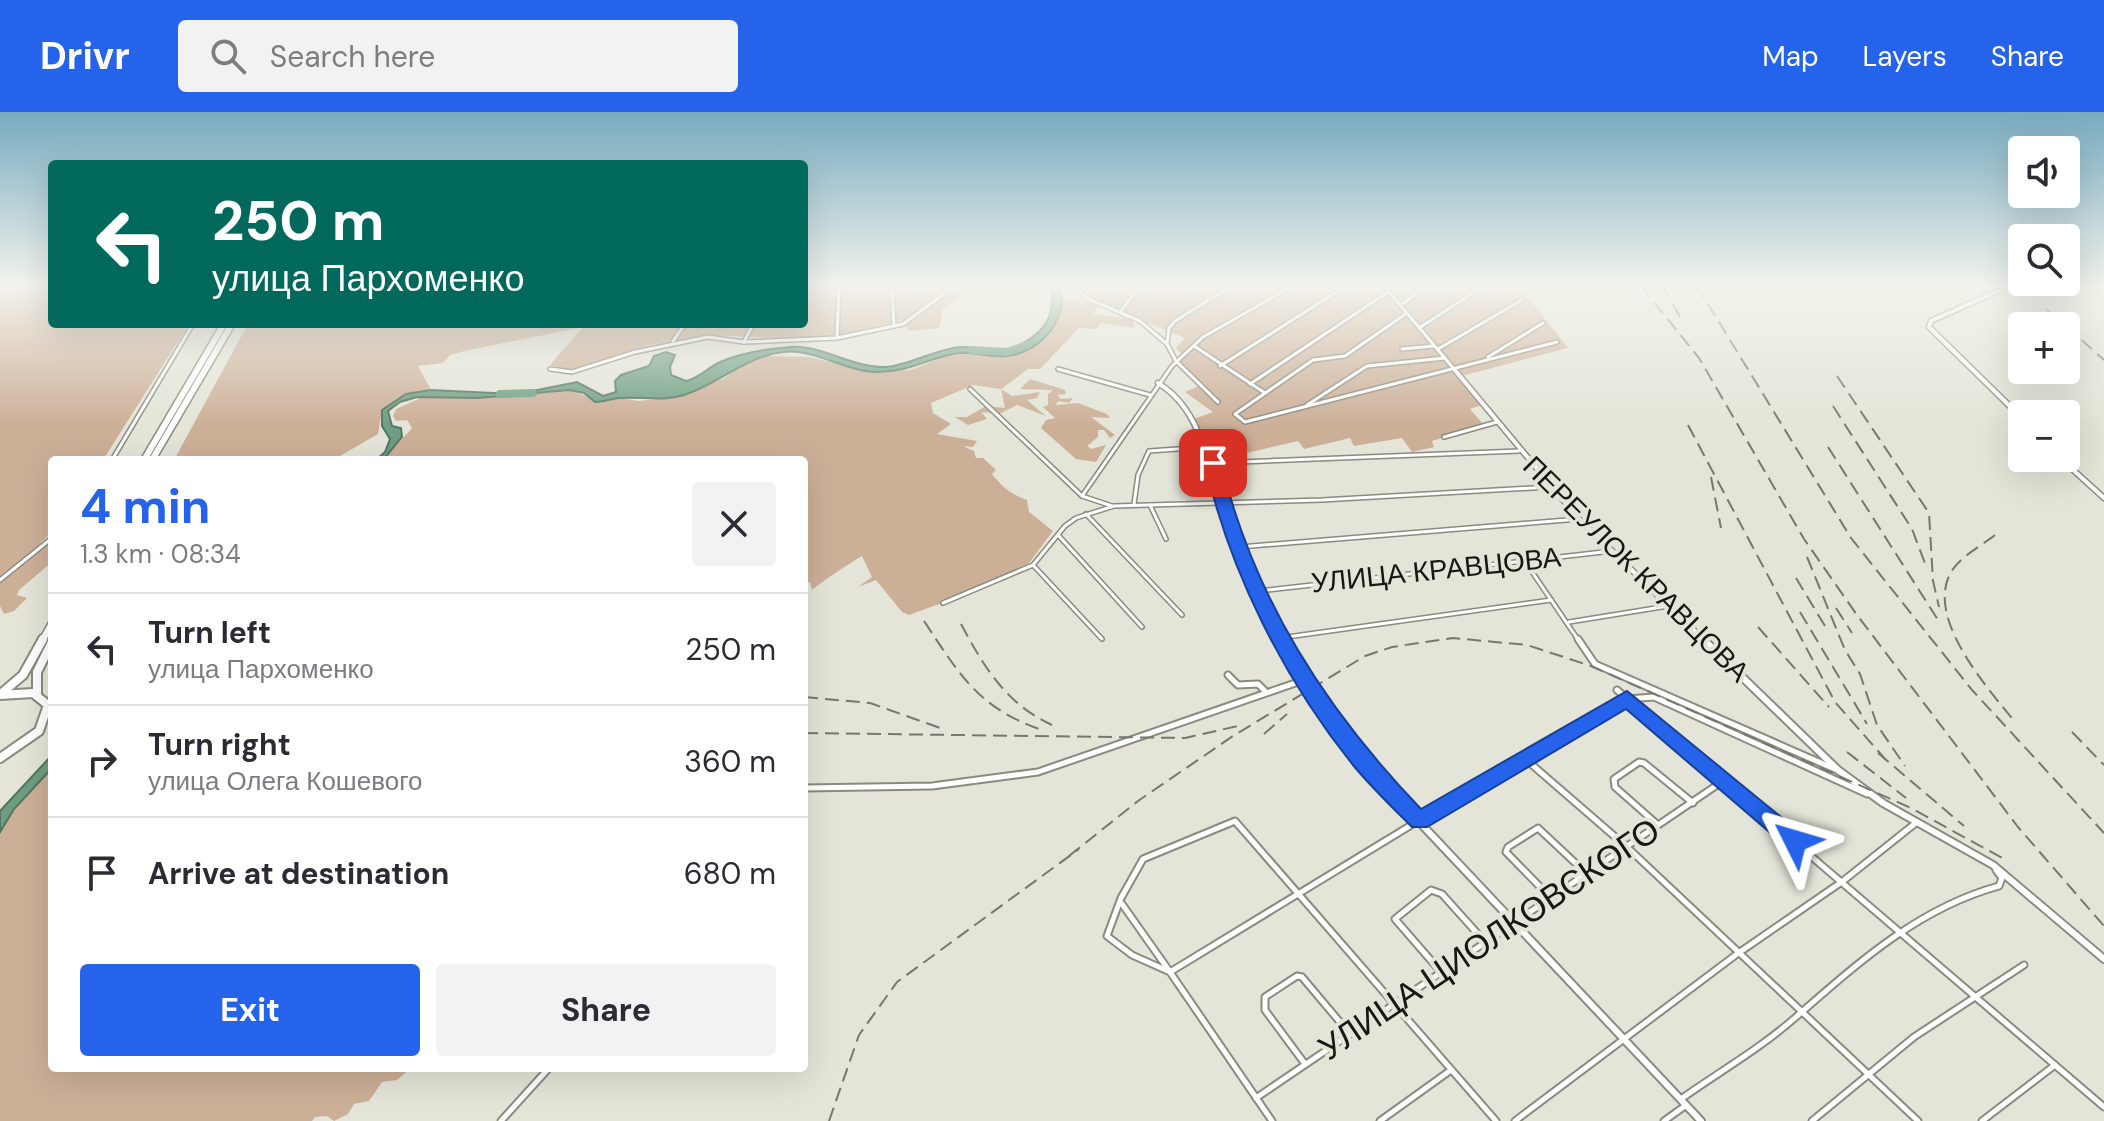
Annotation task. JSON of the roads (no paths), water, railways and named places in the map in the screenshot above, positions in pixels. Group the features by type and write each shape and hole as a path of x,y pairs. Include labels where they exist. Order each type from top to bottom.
{"main road":[{"path":"146,456 219,333"},
{"path":"154,456 227,333"},
{"path":"0,695 23,675 48,630"},
{"path":"37,694 37,672 48,650"},
{"path":"0,695 26,691 37,694 48,705 44,723 26,743 0,758"}],"street":[{"path":"114,456 188,333"},
{"path":"672,343 679,333"},
{"path":"744,342 748,333"},
{"path":"837,333 837,338"},
{"path":"550,369 572,372 672,343 708,337 744,342 837,338 860,333"},
{"path":"1152,333 1167,344 1176,361 1218,402"},
{"path":"1167,344 1168,333"},
{"path":"1082,496 1158,383 1176,361 1215,333"},
{"path":"1220,366 1272,333"},
{"path":"1250,384 1326,333"},
{"path":"1378,333 1345,356 1313,360 1235,414 1245,422 1557,342"},
{"name":"ПЕРЕУЛОК КРАВЦОВА","path":"1423,333 1549,487 1579,519 1838,770 1870,795 1993,865 2104,959"},
{"path":"1402,349 1436,348 1463,333"},
{"path":"1483,361 1527,333"},
{"path":"1935,333 2008,404"},
{"path":"1193,346 1265,393"},
{"path":"1305,406 1367,366 1445,358"},
{"path":"1058,369 1150,395"},
{"path":"1158,383 1178,395 1206,447 1222,503 1280,638 1304,680 1366,766 1701,1121"},
{"path":"970,389 1082,496 1114,506"},
{"path":"1444,437 1497,422"},
{"path":"1134,504 1138,475 1149,451 1206,447"},
{"path":"1213,463 1519,451"},
{"path":"2075,472 2104,498"},
{"path":"943,603 1033,565 1065,526 1086,514 1114,506 1549,487"},
{"path":"1150,505 1166,539"},
{"path":"1086,514 1182,615"},
{"path":"1240,547 1579,519"},
{"path":"1058,535 1142,627"},
{"path":"0,580 48,541"},
{"name":"УЛИЦА КРАВЦОВА","path":"1259,591 1612,551"},
{"path":"1524,560 1595,664 1838,770"},
{"path":"1033,565 1102,639"},
{"path":"1280,638 1553,600"},
{"path":"1569,622 1668,606"},
{"path":"1228,675 1238,685 1258,684 1265,691"},
{"path":"808,788 932,786 1038,772 1304,680"},
{"path":"1617,690 2104,1107"},
{"path":"1170,972 1523,757 1627,699 1654,697 1870,795"},
{"path":"1523,757 1628,848 1737,954 1918,1121"},
{"path":"1658,825 1615,787 1614,779 1639,762 1694,803"},
{"name":"УЛИЦА ЦИОЛКОВСКОГО","path":"1256,1098 1723,781"},
{"path":"1170,972 1132,955 1107,936 1106,926 1122,904 1133,871 1143,859 1235,821 1496,1121"},
{"path":"1515,1121 1737,954 1843,881 1919,821"},
{"path":"1550,897 1506,852 1508,847 1538,828 1585,872"},
{"path":"1681,1099 1799,1015 1801,1010 1900,931 1943,905 1979,890 1999,886 2002,878 1993,865"},
{"path":"1441,972 1395,919 1431,890 1442,894 1485,942"},
{"path":"1122,904 1272,1121"},
{"path":"1812,1121 1867,1072 1973,993 2024,965"},
{"path":"1305,1064 1265,1010 1265,997 1297,976 1302,977 1350,1034"},
{"path":"1982,1121 2055,1065"},
{"path":"1380,1121 1451,1070"},
{"path":"501,1121 545,1072"},
{"path":"1664,1121 1686,1105"}],"waterway":[{"path":"972,350 1007,352 1027,345"},
{"path":"500,394 533,393"}],"railway":[{"path":"1679,333 1699,358 1804,539 1857,615 2018,827 2104,926"},
{"path":"1726,333 1851,538 1972,690 2104,833"},
{"path":"2080,339 2104,360"},
{"path":"1837,376 1929,513 1933,581 1939,607"},
{"path":"1833,406 1912,529 1926,566"},
{"path":"1688,425 1835,702 1885,759"},
{"path":"1828,447 1938,620"},
{"path":"1711,477 1721,528"},
{"path":"1995,535 1963,558 1949,576 1945,594 1947,614 1964,654 2016,723"},
{"path":"1807,557 1845,650 1860,674 1877,725 1905,766"},
{"path":"1796,578 1825,626"},
{"path":"1836,608 1852,633"},
{"path":"1800,612 1867,724"},
{"path":"924,621 972,688 1002,711 1042,730"},
{"path":"961,624 998,683 1022,706 1052,725"},
{"path":"1758,627 1829,707"},
{"path":"1069,856 1138,801 1233,736 1365,656 1392,647 1453,638 1527,645 1591,666 1911,808 2004,859"},
{"path":"808,697 870,703 943,729"},
{"path":"1264,734 1287,714"},
{"path":"808,733 1185,738 1238,726"},
{"path":"2072,732 2104,765"},
{"path":"1847,752 1906,798"},
{"path":"1878,753 1885,759"},
{"path":"1885,759 1964,826"},
{"path":"829,1121 859,1035 897,982 1079,849"}]}
